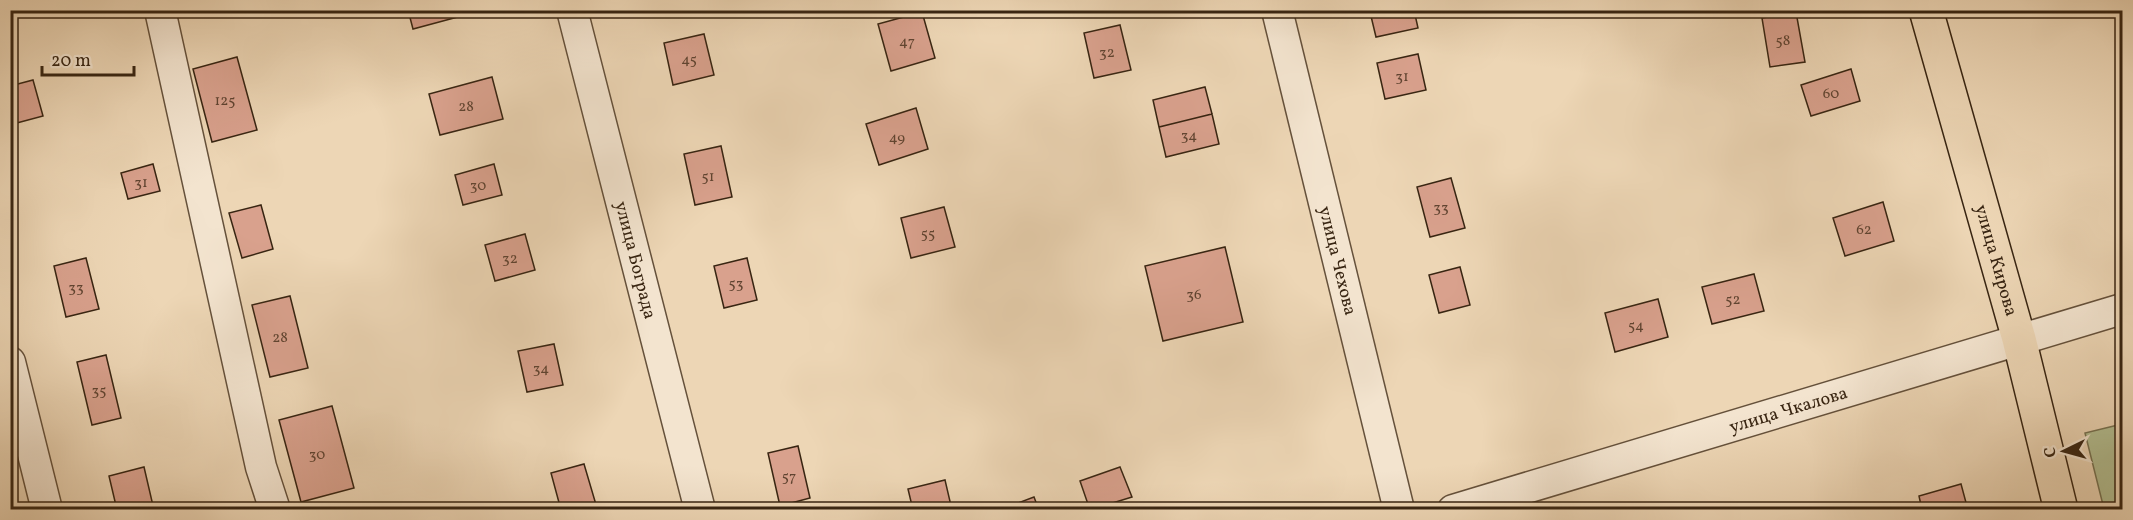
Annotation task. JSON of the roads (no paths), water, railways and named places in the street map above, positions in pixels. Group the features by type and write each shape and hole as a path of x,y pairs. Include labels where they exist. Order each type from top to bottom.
{"main road":[{"name":"улица Кирова","path":"1926,10 2019,339 2061,510"}],"street":[{"path":"160,10 261,467 275,510"},
{"name":"улица Бограда","path":"572,10 700,510"},
{"name":"улица Чехова","path":"1277,10 1399,510"},
{"name":"улица Чкалова","path":"1453,510 2122,309"},
{"path":"10,362 47,510"}]}
